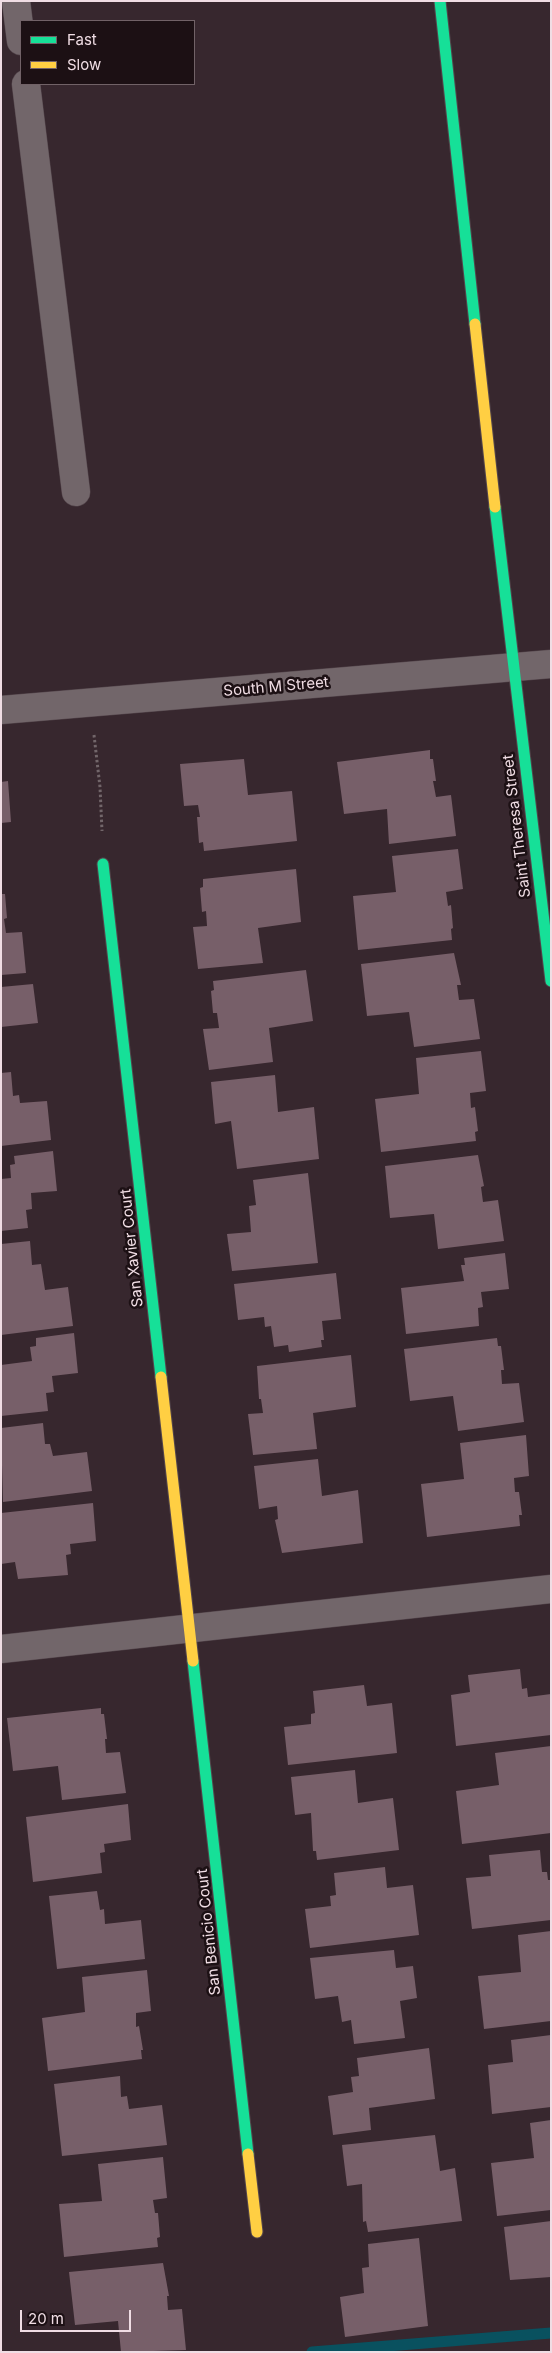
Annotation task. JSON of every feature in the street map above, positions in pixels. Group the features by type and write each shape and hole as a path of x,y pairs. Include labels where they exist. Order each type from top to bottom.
{"street":[{"path":"16,1 20,33"},
{"name":"Saint Theresa Street","path":"440,1 513,668 551,981"},
{"path":"26,85 76,492"},
{"name":"South M Street","path":"1,710 551,664"},
{"name":"San Xavier Court","path":"103,864 190,1629"},
{"path":"1,1649 551,1589"},
{"name":"San Benicio Court","path":"190,1629 258,2232"}],"path":[{"path":"90,703 100,786 103,864"}],"building":[{"path":"430,750 430,759 433,759 436,781 433,781 436,797 451,795 456,836 389,844 387,809 344,814 337,762"},
{"path":"244,759 248,795 292,791 297,841 204,851 203,842 199,843 197,817 200,817 198,805 184,806 180,764"},
{"path":"8,781 11,822 1,823 1,782"},
{"path":"458,849 463,889 446,892 448,906 451,905 452,940 358,950 353,896 396,892 392,856"},
{"path":"296,869 301,922 258,928 263,963 198,969 193,927 207,926 206,911 202,912 200,888 203,887 203,879"},
{"path":"1,894 5,894 7,918 4,919 6,933 22,932 26,973 1,975"},
{"path":"454,953 461,985 457,985 459,1000 474,999 480,1039 414,1047 409,1012 367,1016 361,964"},
{"path":"306,970 313,1021 269,1028 273,1062 209,1070 203,1029 219,1028 217,1013 213,1013 211,991 214,990 213,981"},
{"path":"33,984 38,1023 1,1027 1,987"},
{"path":"481,1051 486,1091 470,1093 471,1108 475,1107 478,1131 475,1132 476,1141 381,1152 375,1099 419,1094 416,1058"},
{"path":"11,1072 13,1096 19,1095 20,1103 47,1101 51,1140 1,1146 1,1073"},
{"path":"275,1075 278,1112 314,1107 319,1159 237,1169 231,1121 215,1124 211,1082"},
{"path":"53,1151 57,1191 31,1193 32,1209 26,1210 28,1228 1,1231 1,1179 11,1178 10,1165 15,1164 14,1156"},
{"path":"478,1155 484,1186 481,1187 483,1202 498,1200 504,1241 438,1249 434,1214 390,1218 385,1166"},
{"path":"308,1173 318,1263 232,1271 227,1234 251,1232 249,1206 256,1205 253,1180"},
{"path":"30,1241 32,1265 41,1264 45,1290 68,1287 73,1326 1,1335 1,1244"},
{"path":"505,1253 509,1289 481,1292 483,1307 478,1308 479,1326 406,1334 401,1288 464,1281 461,1265 465,1265 464,1258"},
{"path":"336,1273 341,1319 322,1321 324,1340 321,1340 322,1347 289,1352 288,1345 274,1347 271,1326 265,1327 264,1317 238,1320 234,1284"},
{"path":"74,1333 78,1373 52,1376 54,1392 46,1393 48,1411 1,1416 1,1365 32,1361 30,1347 36,1346 36,1338"},
{"path":"497,1338 498,1346 501,1346 504,1370 501,1370 502,1384 519,1383 524,1422 458,1431 453,1396 410,1401 404,1349"},
{"path":"351,1355 356,1407 313,1413 317,1449 253,1455 248,1414 263,1413 261,1399 259,1399 257,1366"},
{"path":"43,1423 45,1444 50,1444 53,1456 87,1452 92,1491 3,1502 1,1428"},
{"path":"526,1435 529,1476 514,1478 515,1492 519,1492 522,1515 519,1515 520,1526 427,1537 421,1484 464,1479 460,1443"},
{"path":"318,1459 322,1496 358,1490 363,1543 282,1553 275,1520 278,1519 277,1506 259,1509 254,1466"},
{"path":"93,1503 96,1541 70,1544 71,1554 66,1555 68,1575 18,1579 15,1562 1,1564 1,1513"},
{"path":"520,1669 522,1689 527,1688 528,1697 551,1694 551,1735 456,1746 451,1695 470,1692 468,1675"},
{"path":"364,1685 367,1706 392,1703 397,1753 288,1765 284,1727 311,1724 311,1714 315,1713 313,1691"},
{"path":"101,1708 101,1714 104,1714 107,1739 105,1739 106,1753 120,1752 126,1793 62,1800 58,1766 13,1771 7,1718"},
{"path":"551,1746 551,1833 462,1844 456,1791 499,1785 495,1753"},
{"path":"355,1770 358,1803 393,1798 399,1850 317,1860 316,1851 313,1851 311,1813 295,1815 291,1777"},
{"path":"128,1804 131,1840 104,1844 105,1852 100,1853 102,1873 33,1882 26,1817"},
{"path":"540,1850 542,1872 547,1872 548,1880 551,1880 551,1920 472,1929 466,1878 491,1876 489,1855"},
{"path":"385,1867 387,1888 413,1885 419,1935 310,1948 305,1909 331,1906 330,1896 336,1895 334,1873"},
{"path":"97,1891 100,1910 104,1909 105,1924 141,1920 145,1959 57,1969 49,1896"},
{"path":"551,1931 551,2021 484,2029 478,1976 521,1972 518,1935"},
{"path":"394,1950 396,1968 413,1966 417,1998 400,2001 405,2038 354,2044 351,2020 342,2022 338,1996 315,1999 310,1958"},
{"path":"147,1970 151,2011 136,2013 136,2027 139,2026 143,2050 141,2050 142,2059 48,2071 42,2018 85,2012 82,1977"},
{"path":"551,2035 551,2107 492,2114 488,2065 513,2062 511,2040"},
{"path":"429,2048 435,2099 369,2108 371,2130 333,2135 328,2096 353,2092 351,2077 359,2076 357,2058"},
{"path":"120,2076 121,2097 127,2096 129,2109 162,2105 167,2145 62,2156 54,2084"},
{"path":"551,2120 551,2210 497,2216 491,2163 534,2158 530,2123"},
{"path":"435,2135 440,2171 455,2168 462,2221 368,2232 366,2221 363,2222 362,2184 347,2186 342,2145"},
{"path":"163,2157 167,2198 153,2200 155,2213 158,2213 160,2237 157,2238 158,2247 64,2257 59,2204 102,2201 98,2164"},
{"path":"551,2221 551,2277 510,2280 504,2227"},
{"path":"419,2238 428,2326 345,2337 340,2297 364,2293 362,2268 369,2267 368,2244"},
{"path":"163,2263 169,2296 167,2296 168,2310 182,2309 186,2350 121,2352 118,2321 75,2325 69,2272"}],"waterway":[{"path":"312,2352 551,2333"}],"traffic: fast":[{"path":"440,1 475,324"},
{"path":"495,507 551,981"},
{"path":"103,864 161,1377"},
{"path":"193,1661 248,2154"}],"traffic: slow":[{"path":"475,324 495,507"},
{"path":"161,1377 193,1661"},
{"path":"248,2154 257,2232"}]}
